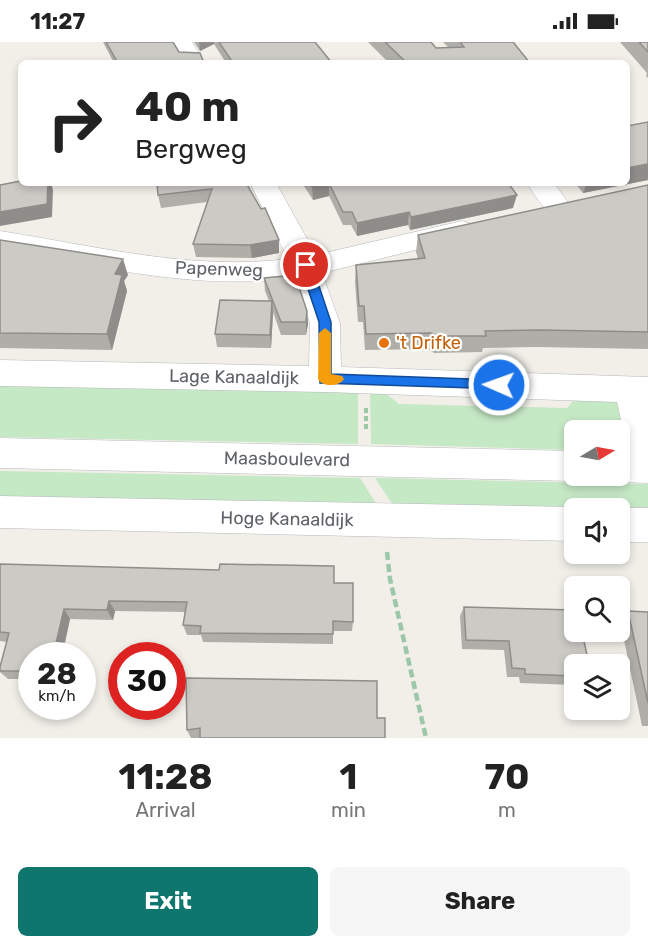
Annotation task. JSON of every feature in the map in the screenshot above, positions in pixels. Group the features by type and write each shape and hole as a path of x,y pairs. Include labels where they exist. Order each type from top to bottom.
{"street":[{"path":"181,42 192,60"},
{"path":"265,186 306,265 325,322 325,379"},
{"path":"542,186 559,208"},
{"name":"Papenweg","path":"0,240 200,272 267,271 306,265 490,224"},
{"name":"Lage Kanaaldijk","path":"0,373 367,380 640,390"},
{"path":"640,390 648,461"},
{"name":"Maasboulevard","path":"0,453 564,466"},
{"path":"630,467 648,468"},
{"name":"Hoge Kanaaldijk","path":"0,512 564,524"},
{"path":"630,525 648,525"}],"path":[{"path":"366,460 367,380"},
{"path":"391,522 387,551 390,579 426,738"}],"green space":[{"path":"0,382 358,387 358,444 0,437"},
{"path":"370,388 379,388 399,404 567,408 578,395 609,398 619,403 624,420 564,420 564,450 371,444"},
{"path":"0,471 360,478 382,513 0,504"},
{"path":"375,478 564,482 564,486 648,484 648,517 630,511 630,498 564,498 564,515 397,511"}],"building":[{"path":"106,42 173,42 179,52 200,53 203,60 116,60"},
{"path":"219,42 315,42 330,60 231,60"},
{"path":"385,42 431,42 436,48 464,47 460,42 513,42 528,60 404,60"},
{"path":"639,42 648,42 648,52"},
{"path":"648,122 648,164 630,167 630,125"},
{"path":"18,182 18,186 48,186 47,204 0,212 0,185"},
{"path":"648,185 648,332 485,331 486,336 437,336 431,333 366,334 364,306 359,306 356,265 425,258 418,235"},
{"path":"157,186 248,186 261,209 265,208 279,240 250,245 193,244 212,189 158,195"},
{"path":"330,186 510,186 517,195 411,217 409,212 357,223 352,212 343,212"},
{"path":"0,240 123,259 115,274 122,275 107,334 0,333"},
{"path":"295,275 307,311 306,322 281,322 264,278"},
{"path":"220,300 272,301 270,335 215,334"},
{"path":"0,564 219,570 220,564 334,566 334,583 353,583 353,622 333,621 333,634 200,633 201,626 183,625 187,602 109,601 107,610 64,609 56,642 18,642 18,671 0,671 9,633 0,632"},
{"path":"464,607 564,610 564,642 584,642 587,654 564,654 564,676 525,674 525,669 512,668 509,641 466,640"},
{"path":"630,611 648,612 648,703 630,620"},
{"path":"186,678 377,681 377,718 385,718 385,738 200,738 200,728 187,730"}],"slow traffic":[{"path":"325,333 325,379 337,379"}],"place":[{"name":"'t Drifke","path":"384,343"}],"route":[{"path":"306,265 325,322 325,379 499,385"}]}
